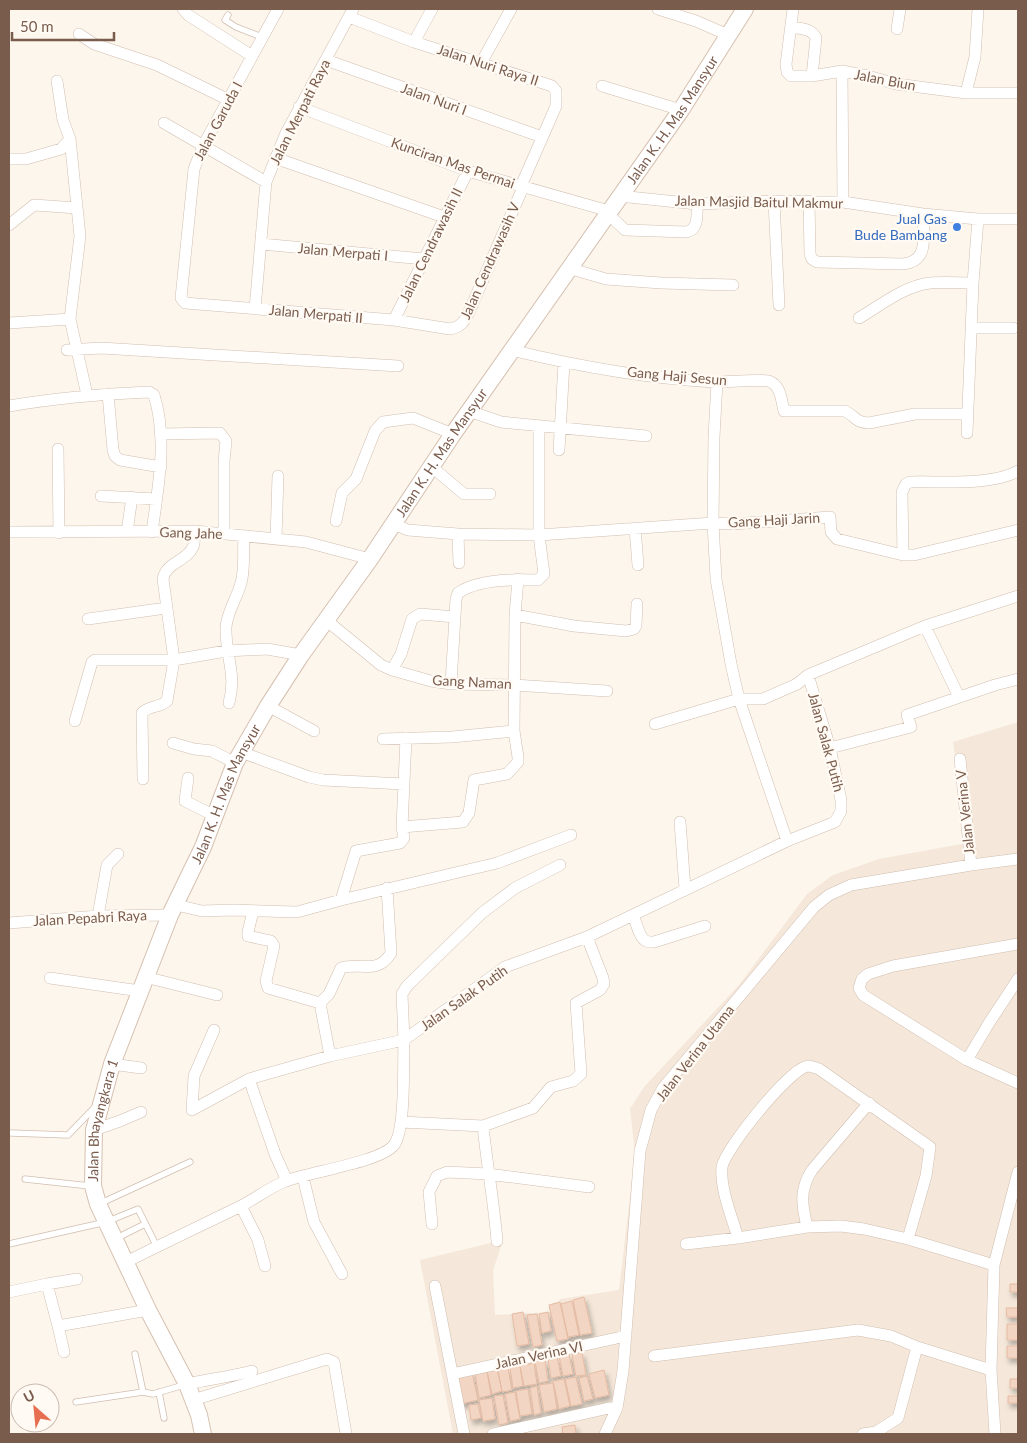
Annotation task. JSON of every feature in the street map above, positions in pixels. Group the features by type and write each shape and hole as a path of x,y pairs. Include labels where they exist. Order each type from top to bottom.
{"street":[{"path":"183,9 188,15 252,56"},
{"path":"414,42 432,9"},
{"path":"481,63 511,9"},
{"path":"658,9 696,21 728,35"},
{"name":"Jalan K. H. Mas Mansyur","path":"173,910 216,816 238,757 268,706 301,655 370,560 511,350 681,110 745,9"},
{"name":"Jalan Biun","path":"792,9 786,64 788,72 792,76 812,76 842,72 868,76 896,84 966,93 1018,93"},
{"path":"897,29 900,9"},
{"path":"966,93 975,57 978,9"},
{"name":"Jalan Garuda I","path":"182,301 194,169 203,146 276,10"},
{"name":"Jalan Nuri Raya II","path":"351,13 414,42 552,86 556,91 556,106 521,186"},
{"name":"Jalan Merpati Raya","path":"255,309 266,182 299,107 351,13"},
{"path":"791,27 809,30 815,35 812,76"},
{"path":"79,34 94,44 157,65 229,100"},
{"name":"Jalan Nuri I","path":"326,60 542,136"},
{"path":"842,72 843,202"},
{"path":"57,81 63,120 70,139 80,236 70,319 72,350 86,396"},
{"path":"602,86 681,110"},
{"name":"Kunciran Mas Permai","path":"299,107 468,171 608,212"},
{"path":"164,123 266,182"},
{"path":"9,160 26,159 61,149 70,139"},
{"path":"275,158 444,217"},
{"name":"Jalan Cendrawasih II","path":"394,320 468,171"},
{"name":"Jalan Cendrawasih V","path":"450,329 459,327 464,323 521,192 521,186"},
{"name":"Jalan Masjid Baitul Makmur","path":"619,196 697,204 774,201 843,202 923,214 978,219 1018,219"},
{"path":"774,201 779,305"},
{"path":"809,201 810,254 812,259 817,262 903,264 916,261 922,253 923,214"},
{"path":"608,212 624,230 687,232 692,231 695,227 697,204"},
{"path":"9,225 34,205 78,208"},
{"path":"967,433 973,283 978,219"},
{"name":"Jalan Merpati I","path":"261,244 424,259"},
{"path":"568,268 606,279 733,285"},
{"path":"859,318 902,291 915,286 929,283 973,283"},
{"name":"Jalan Merpati II","path":"182,301 185,303 394,320 450,329"},
{"path":"9,323 70,319"},
{"path":"972,328 1013,328"},
{"path":"72,350 101,348 398,366"},
{"name":"Gang Haji Sesun","path":"511,350 564,363 666,377 717,382 769,380 778,387 784,411 846,411 862,423 915,414 968,414"},
{"path":"560,450 564,363"},
{"path":"717,382 712,523 716,579 739,699 787,841"},
{"path":"9,406 108,394 149,392 154,395 160,434 161,467 152,532"},
{"path":"108,394 112,450 116,456 120,460 161,467"},
{"path":"469,411 501,422 646,436"},
{"path":"336,521 342,494 356,479 375,431 382,422 413,418 453,434"},
{"path":"451,684 456,599 458,593 471,586 518,579 538,580 543,576 539,535 539,426"},
{"path":"160,434 220,432 226,441 224,461 224,534"},
{"path":"58,449 59,532"},
{"path":"432,467 464,494 490,494"},
{"path":"904,556 902,492 906,484 987,480 1010,476 1018,471"},
{"path":"276,539 278,476"},
{"path":"101,496 156,499"},
{"path":"127,532 132,497"},
{"name":"Gang Haji Jarin","path":"393,524 408,530 458,534 539,535 830,517 831,532 837,539 904,556 931,552 1018,530"},
{"path":"635,528 638,565"},
{"path":"143,780 142,713 147,708 162,705 167,701 174,660 166,608 164,573 167,568 188,555 194,546 195,531"},
{"name":"Gang Jahe","path":"9,532 195,531 306,542 370,560"},
{"path":"458,534 459,563"},
{"path":"229,703 233,689 232,669 226,651 226,624 242,582 244,537"},
{"path":"402,827 463,822 469,813 474,780 507,774 518,762 514,731 514,685 515,615 518,579"},
{"name":"Jalan Salak Putih","path":"655,724 739,699 763,698 797,684 808,675 926,626 1018,596"},
{"path":"515,615 581,627 626,631 634,629 636,626 637,604"},
{"path":"88,619 166,608"},
{"path":"392,670 401,654 412,619 420,614 455,617"},
{"name":"Gang Naman","path":"326,620 381,665 431,681 451,684 514,685 607,691"},
{"path":"926,626 959,697"},
{"path":"75,721 92,662 100,660 174,660 226,651 267,649 301,655"},
{"name":"Jalan Salak Putih","path":"404,1040 505,967 587,937 787,841 835,822 842,811 841,800 830,748 808,675"},
{"path":"830,748 911,727 907,715 1018,679"},
{"path":"268,706 314,730"},
{"path":"383,738 452,737 514,731"},
{"path":"341,900 356,851 400,843 404,838 402,827 406,738"},
{"path":"173,743 238,757 323,780 404,784"},
{"name":"Jalan Verina V","path":"960,759 971,865"},
{"path":"188,778 185,801 216,816"},
{"path":"680,822 685,889"},
{"name":"Jalan Pepabri Raya","path":"9,923 173,910 297,912 387,888 497,863 571,836"},
{"path":"98,916 107,865 118,854"},
{"name":"Jalan Verina Utama","path":"605,1434 617,1408 623,1371 640,1151 651,1110 663,1088 814,907 829,895 851,885 1018,859"},
{"path":"126,1262 241,1206 286,1181 383,1153 393,1147 398,1140 401,1122 404,1040 402,994 407,986 482,913 515,888 560,865"},
{"path":"320,1003 329,994 341,968 376,966 386,961 391,953 387,888"},
{"name":"Jalan Bhayangkara 1","path":"173,910 112,1064 100,1102 94,1130 93,1186 106,1222 148,1310 187,1384 204,1434"},
{"path":"254,911 248,936 271,941 274,946 266,981 268,988 320,1003"},
{"path":"633,915 642,938 649,942 705,926"},
{"path":"401,1122 483,1126 533,1108 551,1087 573,1081 581,1074 576,1004 600,990 604,984 587,937"},
{"path":"1018,944 893,966 868,974 861,982 859,988 863,996 967,1060 1018,1083"},
{"path":"50,978 143,984 217,995"},
{"path":"967,1060 1018,979"},
{"path":"320,1003 330,1056"},
{"path":"214,1030 194,1076 192,1110 249,1079 330,1056 404,1040"},
{"path":"112,1064 141,1068"},
{"path":"738,1238 722,1180 723,1165 738,1136 787,1080 808,1066 819,1069 930,1147 926,1176 908,1239"},
{"path":"249,1079 286,1181"},
{"path":"807,1227 803,1212 804,1182 869,1103"},
{"path":"94,1130 141,1112"},
{"path":"483,1126 488,1174 495,1212 497,1242"},
{"path":"432,1224 429,1192 437,1176 447,1172 488,1174 589,1187"},
{"path":"995,1434 991,1370 994,1265 1018,1172"},
{"path":"303,1177 314,1222 342,1274"},
{"path":"241,1206 258,1240 265,1266"},
{"path":"686,1244 807,1227 841,1226 908,1239 994,1265"},
{"path":"9,1292 76,1279"},
{"path":"47,1284 64,1352"},
{"path":"434,1286 464,1434"},
{"path":"58,1326 148,1310"},
{"path":"654,1356 858,1330 891,1336 917,1347 991,1370"},
{"name":"Jalan Verina VI","path":"452,1374 626,1336"},
{"path":"863,1434 876,1432 898,1418 917,1347"},
{"path":"193,1400 327,1359 334,1362 346,1434"},
{"path":"187,1384 226,1378 252,1370"},
{"path":"493,1434 617,1408"}],"lane":[{"path":"228,15 225,20 236,27 262,37"},
{"path":"11,1133 68,1135 100,1102"},
{"path":"98,1204 190,1162"},
{"path":"25,1179 93,1186"},
{"path":"9,1244 106,1222 138,1209 157,1247"},
{"path":"115,1239 145,1224"},
{"path":"135,1354 143,1392"},
{"path":"76,1402 143,1392 153,1394 187,1384"},
{"path":"159,1392 164,1418"}],"shaded area":[{"path":"1018,722 1018,1434 453,1434 420,1260 503,1240 493,1271 495,1315 555,1312 560,1299 619,1290 635,1154 630,1109 644,1087 739,985 807,894 833,875 879,859 967,843 953,742"}],"building":[{"path":"1010,1284 1018,1284 1018,1292 1010,1292"},
{"path":"584,1297 592,1333 580,1335 573,1300"},
{"path":"572,1301 579,1335 568,1337 561,1304"},
{"path":"560,1302 568,1339 557,1341 549,1305"},
{"path":"1006,1308 1018,1308 1018,1317 1007,1317"},
{"path":"523,1312 529,1344 517,1346 512,1314"},
{"path":"548,1312 551,1331 542,1333 539,1314"},
{"path":"537,1314 542,1345 533,1347 527,1315"},
{"path":"1007,1324 1018,1324 1018,1340 1007,1340"},
{"path":"1007,1346 1018,1346 1018,1358 1007,1358"},
{"path":"582,1353 586,1375 576,1376 572,1354"},
{"path":"569,1354 573,1374 563,1376 559,1356"},
{"path":"557,1357 561,1376 551,1378 548,1359"},
{"path":"545,1360 548,1381 539,1383 535,1362"},
{"path":"534,1363 537,1384 524,1386 520,1366"},
{"path":"520,1366 523,1386 513,1388 510,1368"},
{"path":"508,1368 512,1390 502,1392 498,1370"},
{"path":"497,1369 502,1391 492,1394 487,1371"},
{"path":"604,1370 609,1395 595,1398 589,1374"},
{"path":"487,1371 491,1395 479,1398 475,1373"},
{"path":"472,1372 478,1400 460,1404 454,1376"},
{"path":"587,1376 593,1399 584,1401 579,1378"},
{"path":"576,1377 582,1404 571,1406 565,1379"},
{"path":"564,1379 570,1406 559,1409 553,1381"},
{"path":"1010,1379 1018,1379 1018,1388 1010,1388"},
{"path":"553,1383 557,1409 544,1412 539,1385"},
{"path":"537,1386 541,1413 534,1415 530,1388"},
{"path":"528,1389 532,1414 520,1416 516,1391"},
{"path":"515,1392 520,1419 510,1421 505,1394"},
{"path":"503,1395 508,1423 499,1425 494,1396"},
{"path":"1008,1396 1018,1396 1018,1403 1008,1403"},
{"path":"492,1398 495,1419 483,1421 479,1400"},
{"path":"478,1404 481,1418 471,1420 469,1405"},
{"path":"575,1425 576,1434 563,1434 562,1427"}],"place":[{"name":"Jual Gas Bude Bambang","path":"957,227"}]}
